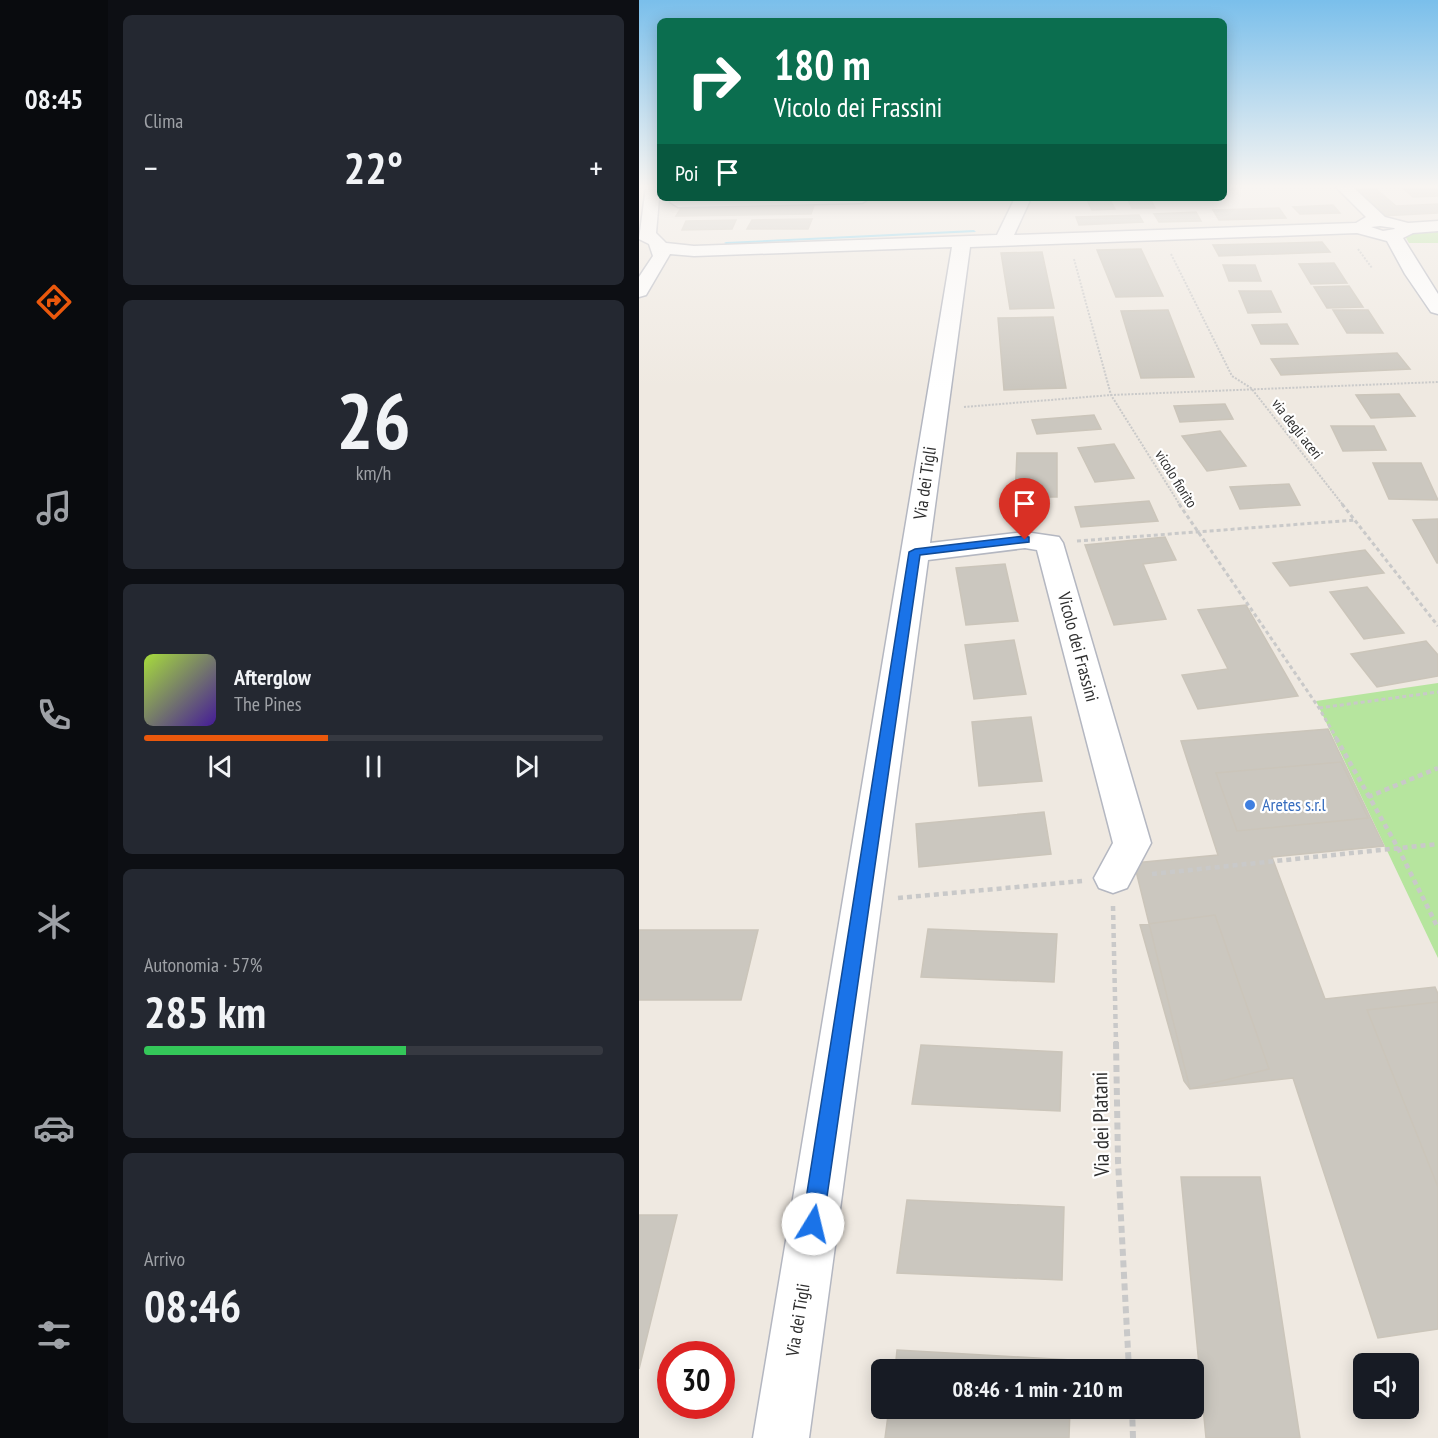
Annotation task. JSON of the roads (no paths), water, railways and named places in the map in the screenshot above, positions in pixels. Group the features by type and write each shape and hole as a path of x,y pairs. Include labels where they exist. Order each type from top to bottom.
{"street":[{"path":"639,266 649,254"},
{"path":"639,291 662,254"},
{"name":"Via dei Tigli","path":"781,1438 960,254"},
{"path":"1407,254 1414,274 1438,308"},
{"path":"1414,274 1438,274"},
{"name":"Vicolo dei Frassini","path":"915,552 1025,540 1049,543 1132,843 1113,878"}],"place":[{"name":"Aretes s.r.l","path":"1250,805"}]}
